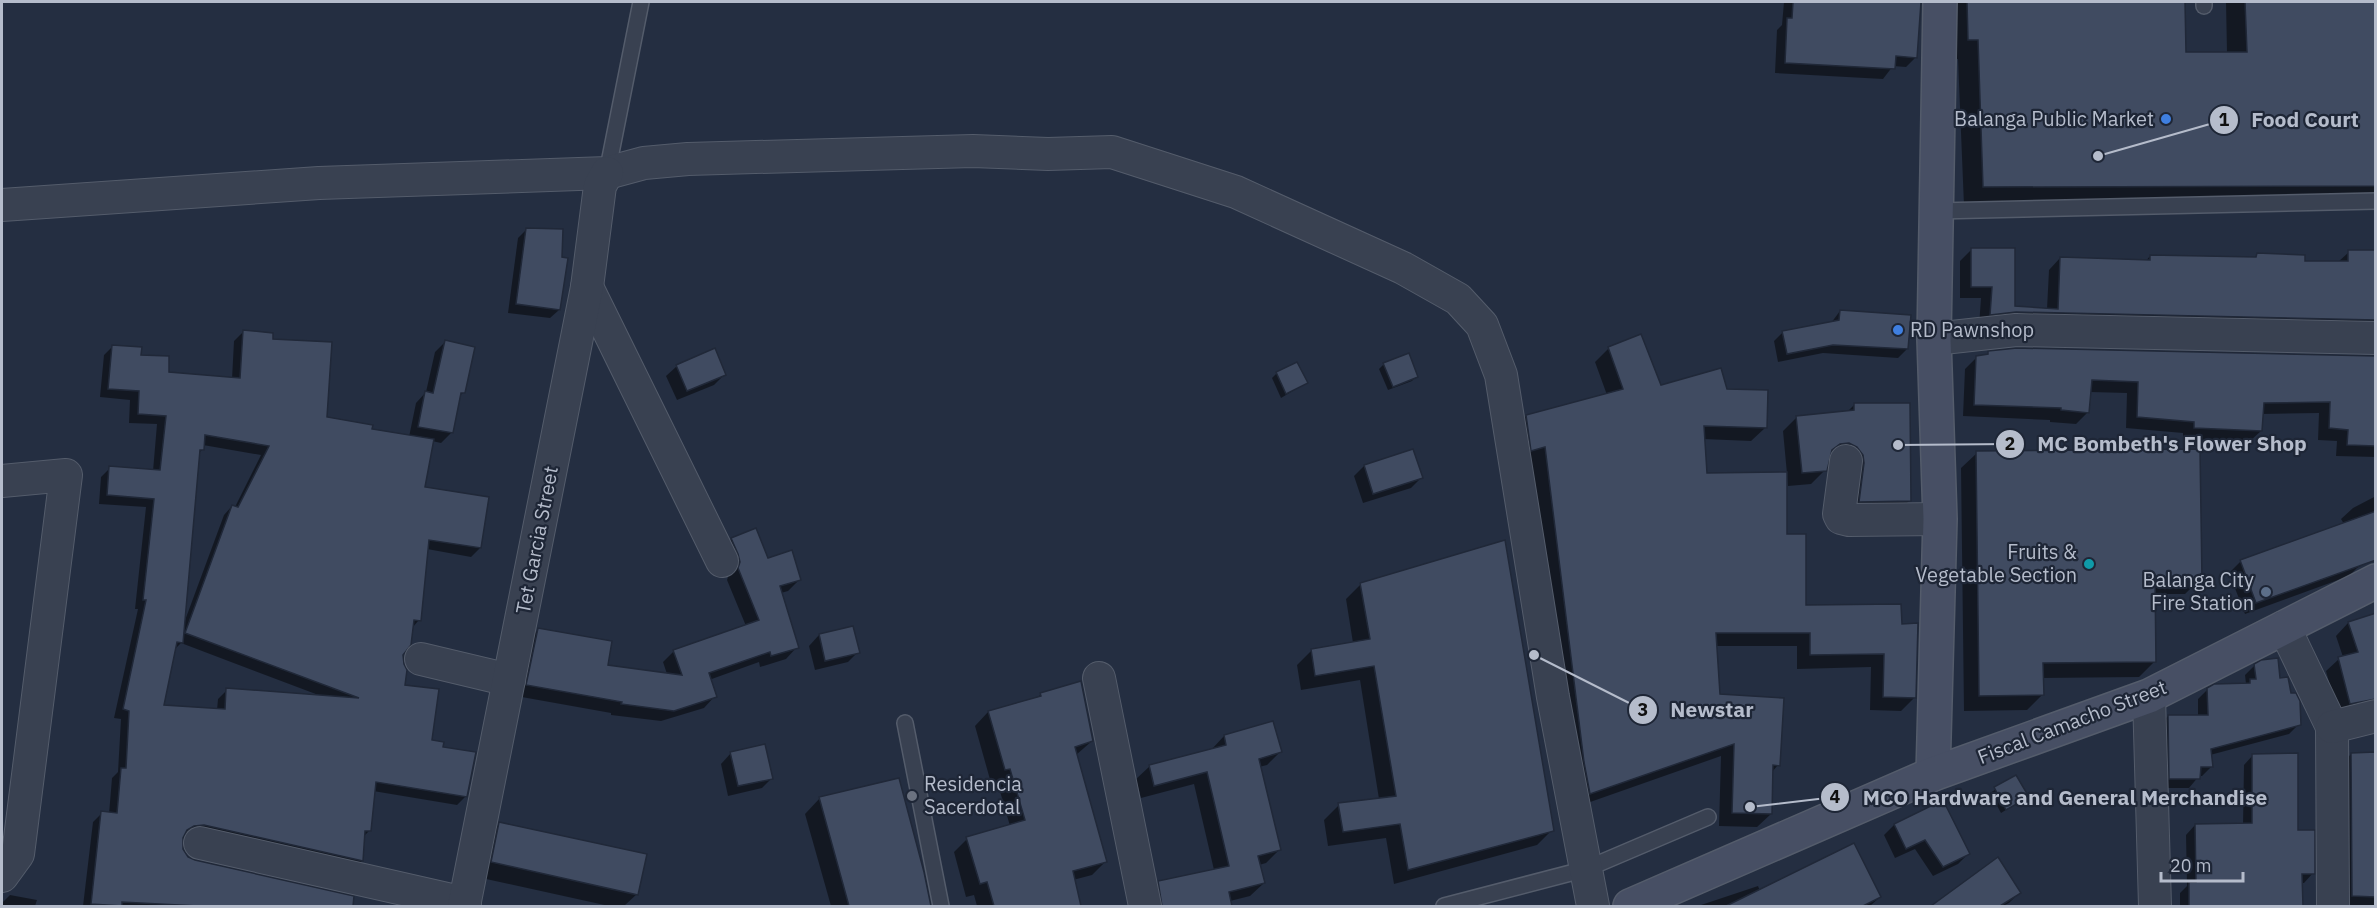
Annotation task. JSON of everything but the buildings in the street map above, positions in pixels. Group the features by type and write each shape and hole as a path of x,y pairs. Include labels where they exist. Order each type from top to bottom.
{"street":[{"path":"1933,774 1940,519 1934,339 1940,2"},
{"path":"2,205 319,183 607,173 645,163 688,159 973,151 1048,154 1112,152 1236,192 1403,268 1458,299 1482,325 1501,375 1553,697 1593,906"},
{"name":"Tet Garcia Street","path":"464,905 587,286 600,186 607,173"},
{"path":"587,286 722,561"},
{"path":"1934,339 2016,330 2376,338"},
{"path":"1846,461 1839,513 1841,518 1849,520 1940,519"},
{"path":"2,481 66,475 18,854 2,876"},
{"name":"Fiscal Camacho Street","path":"1630,906 1933,774 2149,696 2376,581"},
{"path":"2283,627 2332,727 2333,906"},
{"path":"421,659 509,680"},
{"path":"1099,678 1145,906"},
{"path":"2149,696 2155,906"},
{"path":"2332,727 2376,716"},
{"path":"200,843 464,905"}],"lane":[{"path":"607,173 641,2"},
{"path":"1936,211 2376,201"},
{"path":"905,723 941,906"},
{"path":"1444,906 1586,869 1708,817"}],"place":[{"name":"Balanga Public Market","path":"2166,119"},
{"name":"Food Court","path":"2098,156"},
{"name":"RD Pawnshop","path":"1898,330"},
{"name":"MC Bombeth's Flower Shop","path":"1898,445"},
{"name":"Fruits & Vegetable Section","path":"2089,564"},
{"name":"Balanga City Fire Station","path":"2266,592"},
{"name":"Newstar","path":"1534,655"},
{"name":"Residencia Sacerdotal","path":"912,796"},
{"name":"MCO Hardware and General Merchandise","path":"1750,807"}]}
